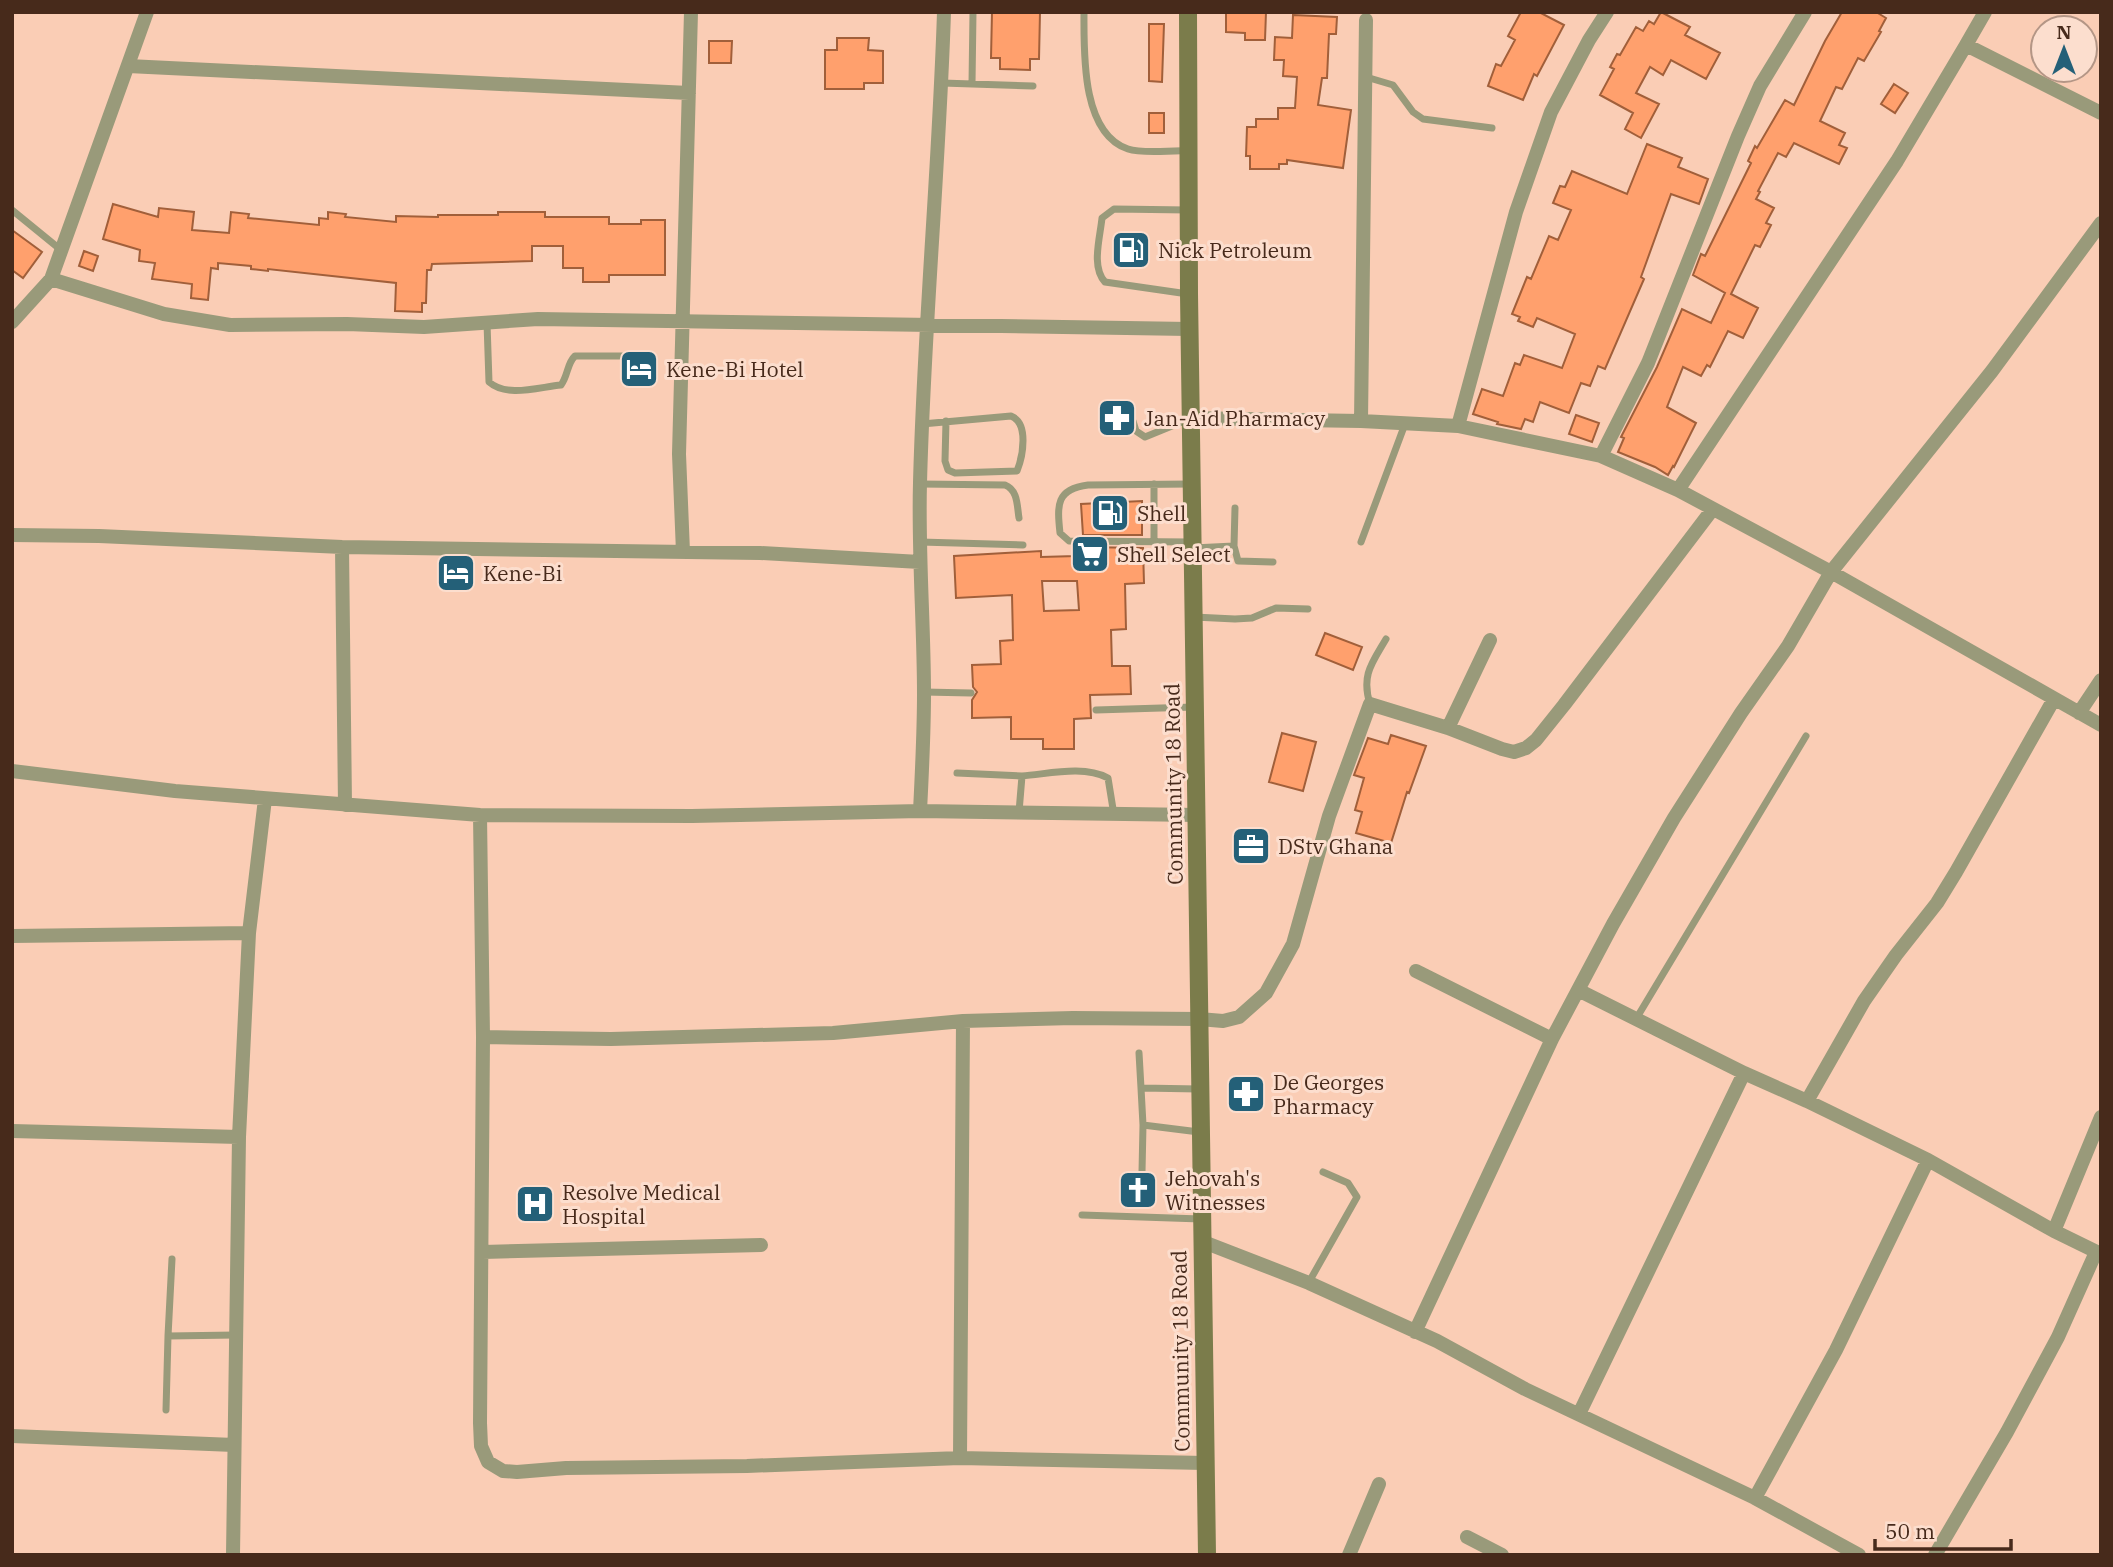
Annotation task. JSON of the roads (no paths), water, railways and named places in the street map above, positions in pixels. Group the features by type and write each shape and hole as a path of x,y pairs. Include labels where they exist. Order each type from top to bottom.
{"main road":[{"name":"Community 18 Road","path":"1188,12 1190,418 1207,1555"}],"street":[{"path":"12,322 51,279 148,12"},
{"path":"683,552 679,454 691,12"},
{"path":"920,811 924,692 920,484 925,326 942,83 944,12"},
{"path":"1458,426 1516,212 1551,112 1607,12"},
{"path":"1601,456 1648,363 1760,86 1805,12"},
{"path":"1678,490 1897,161 1985,12"},
{"path":"1361,421 1366,20"},
{"path":"1966,46 2101,113"},
{"path":"128,66 689,93"},
{"path":"1415,1332 1552,1039 1674,818 1741,713 1788,646 1831,572 2095,245 2101,223"},
{"path":"51,279 164,314 230,325 347,324 424,327 538,319 1189,330"},
{"path":"1190,418 1361,421 1458,426 1601,456 1678,490 1831,572 2101,725"},
{"path":"483,1037 611,1039 833,1032 963,1021 1073,1018 1223,1021 1240,1017 1266,993 1293,944 1329,816 1370,704 1514,752 1526,748 1536,740 1712,510"},
{"path":"12,536 99,536 342,547 498,547 808,554 920,562"},
{"path":"342,547 345,805"},
{"path":"1448,728 1490,640"},
{"path":"2079,713 2101,680"},
{"path":"1807,1101 1864,1001 1937,903 2054,699"},
{"path":"12,771 265,799 480,815 692,816 920,811 1197,815"},
{"path":"233,1555 239,1137 249,933 265,799"},
{"path":"480,815 483,1037 481,1446 488,1462 503,1471 960,1458 1205,1463"},
{"path":"12,936 249,933"},
{"path":"1416,971 1552,1039"},
{"path":"1580,991 1744,1073 1928,1160 2098,1253 2007,1432 1935,1555"},
{"path":"960,1458 963,1021"},
{"path":"1579,1414 1744,1073"},
{"path":"2054,1231 2101,1117"},
{"path":"12,1131 239,1137"},
{"path":"1755,1498 1836,1350 1928,1160"},
{"path":"1201,1241 1309,1283 1437,1341 1525,1389 1755,1498 1859,1555"},
{"path":"483,1252 761,1245"},
{"path":"12,1436 234,1445"},
{"path":"1349,1555 1380,1484"},
{"path":"1467,1537 1502,1555"}],"lane":[{"path":"972,84 973,12"},
{"path":"1084,12 1084,74 1090,98 1110,140 1130,150 1189,151"},
{"path":"1365,77 1393,85 1413,112 1423,119 1492,128"},
{"path":"942,83 1033,86"},
{"path":"1188,210 1114,209 1102,218 1097,264 1098,274 1105,282 1189,294"},
{"path":"12,210 61,251"},
{"path":"487,323 489,382 496,388 507,391 561,384 566,378 571,359 575,356 637,355"},
{"path":"922,424 946,421 1011,416 1016,418 1021,425 1022,437 1017,471 955,473 948,470 945,461 946,421"},
{"path":"1133,421 1136,431 1145,437 1190,418"},
{"path":"1361,542 1406,423"},
{"path":"920,484 1012,487 1016,495 1019,518"},
{"path":"1154,484 1154,542"},
{"path":"1191,484 1072,487 1062,497 1058,511 1060,533 1069,541 1234,546"},
{"path":"1235,508 1234,546 1238,561 1273,562"},
{"path":"920,542 1023,545"},
{"path":"1194,617 1252,618 1276,608 1308,609"},
{"path":"1370,704 1366,690 1367,673 1386,639"},
{"path":"924,692 971,693"},
{"path":"1096,710 1195,707"},
{"path":"1636,1020 1806,736"},
{"path":"957,773 1022,776 1088,771 1108,778 1114,815"},
{"path":"1019,813 1022,776"},
{"path":"1139,1053 1143,1125 1142,1172"},
{"path":"1141,1088 1199,1089"},
{"path":"1143,1125 1200,1132"},
{"path":"1309,1283 1357,1197 1348,1184 1323,1172"},
{"path":"1082,1215 1202,1219"},
{"path":"166,1410 172,1259"},
{"path":"168,1336 236,1335"}],"place":[{"name":"Nick Petroleum","path":"1131,250"},
{"name":"Kene-Bi Hotel","path":"639,369"},
{"name":"Jan-Aid Pharmacy","path":"1117,418"},
{"name":"Shell","path":"1110,513"},
{"name":"Shell Select","path":"1090,554"},
{"name":"Kene-Bi","path":"456,573"},
{"name":"DStv Ghana","path":"1251,846"},
{"name":"De Georges Pharmacy","path":"1246,1094"},
{"name":"Jehovah's Witnesses","path":"1138,1190"},
{"name":"Resolve Medical Hospital","path":"535,1204"}]}
